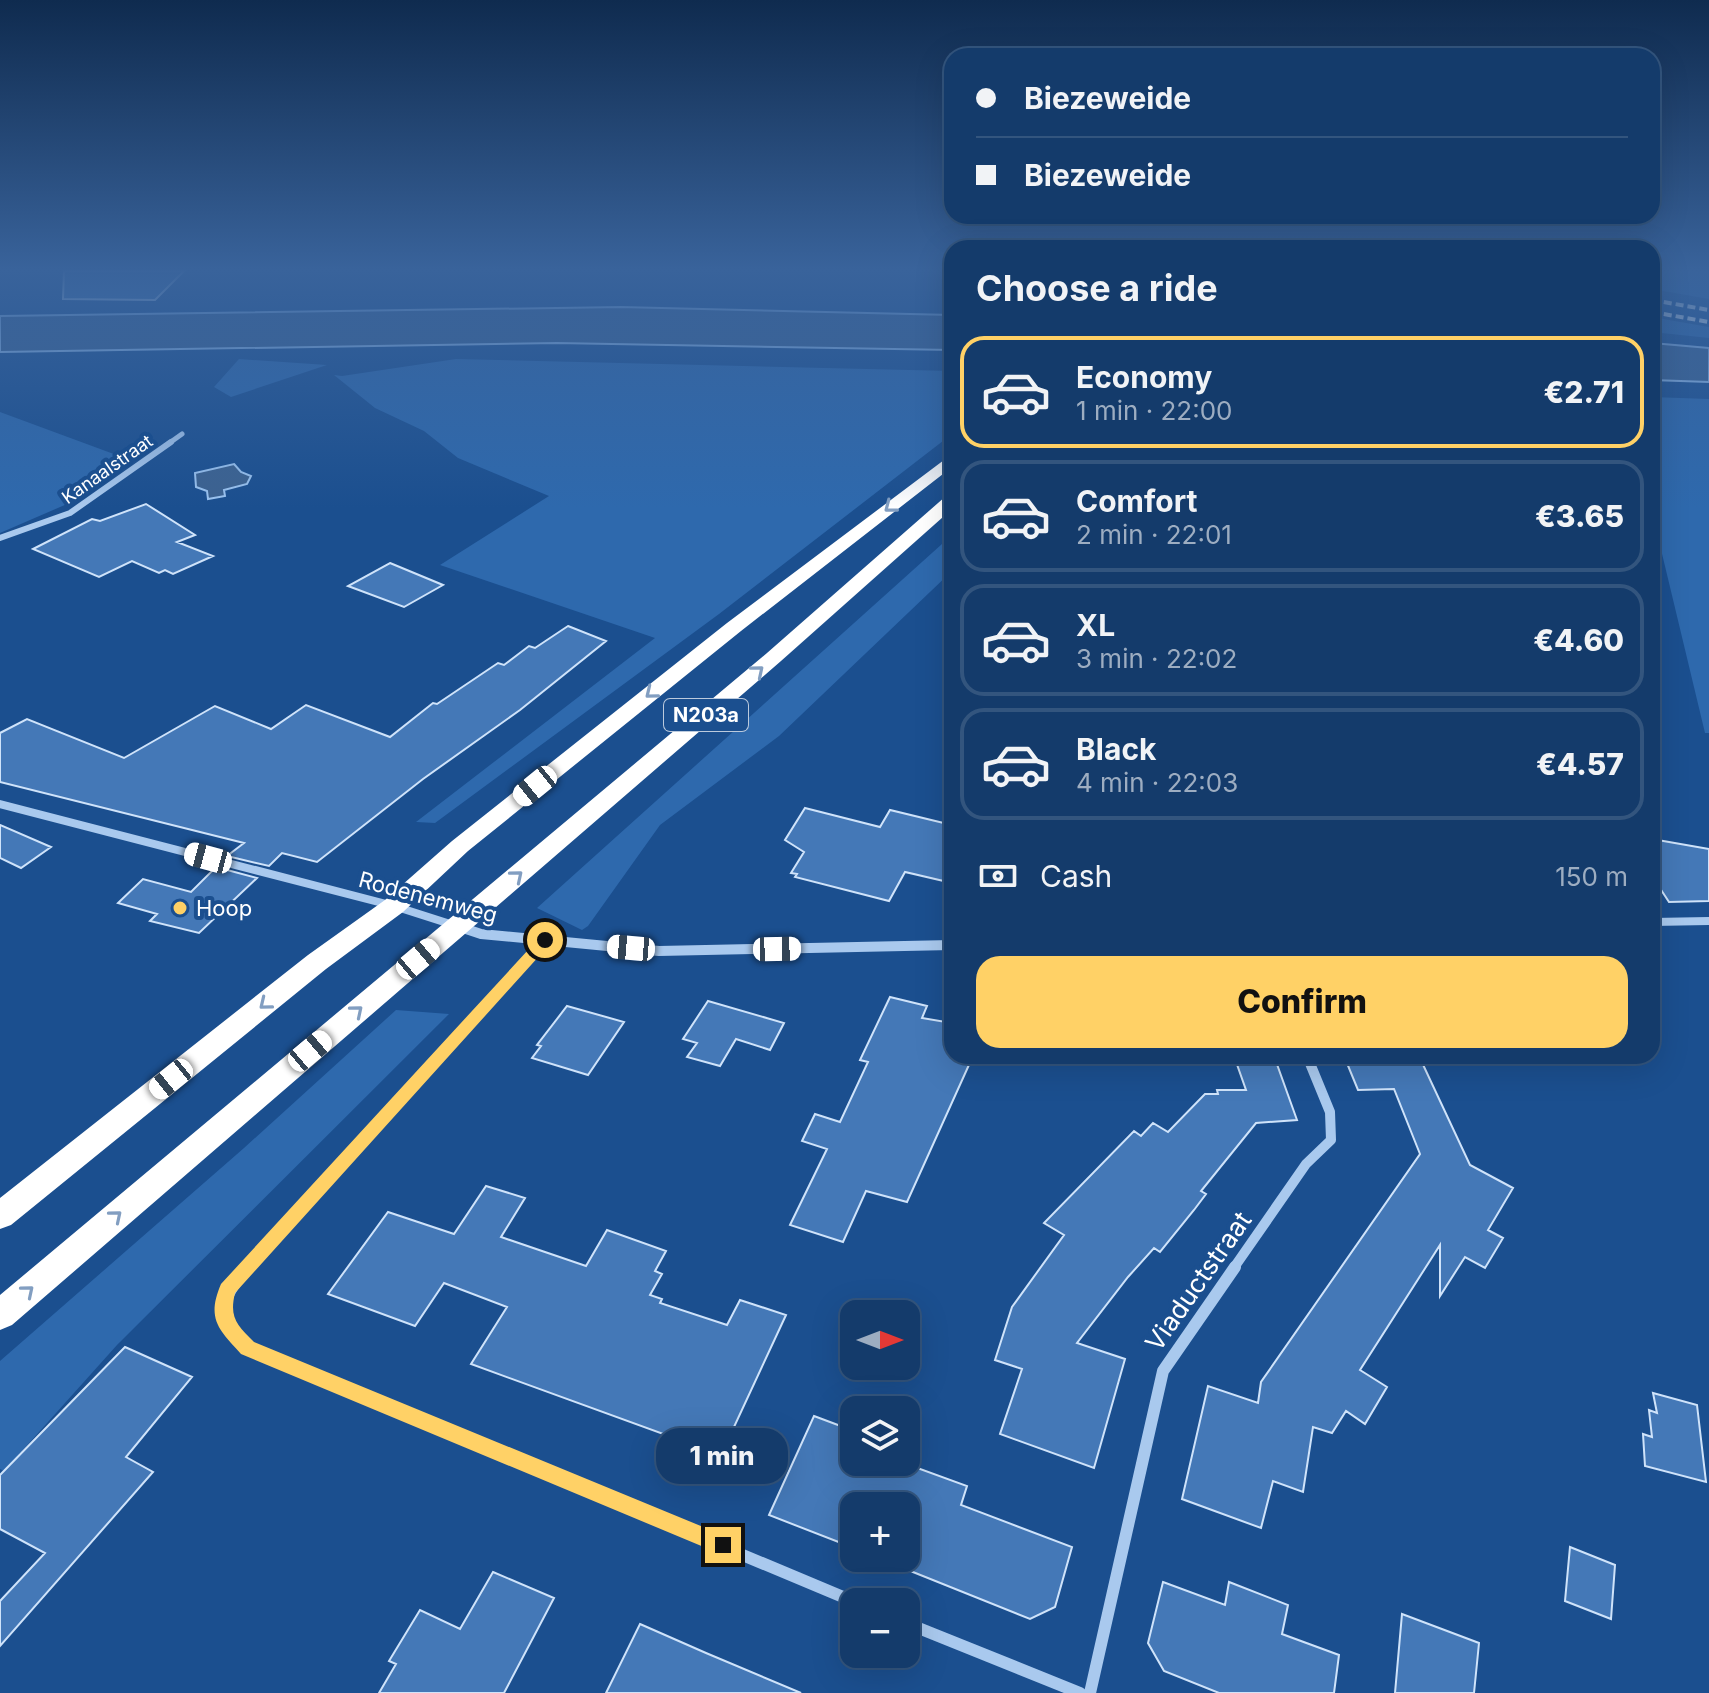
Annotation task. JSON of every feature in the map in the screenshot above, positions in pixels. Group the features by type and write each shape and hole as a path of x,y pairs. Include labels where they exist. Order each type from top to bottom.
{"highway":[{"name":"N203a","path":"0,1216 317,962 394,906 473,836 734,627 944,465"},
{"name":"N203a","path":"0,1315 750,678 944,507"}],"street":[{"name":"Kanaalstraat","path":"0,538 70,513 182,434"},
{"name":"Rodenemweg","path":"0,804 394,906 481,934 659,951 944,945"},
{"path":"1660,922 1709,921"},
{"path":"545,940 227,1290 222,1311 225,1324 248,1348 840,1596"},
{"name":"Viaductstraat","path":"1090,1693 1163,1371 1306,1164 1331,1140 1330,1112 1310,1064"},
{"path":"920,1629 1080,1693"}],"shaded area":[{"path":"0,350 123,350 0,352"},
{"path":"1660,350 1709,350 1709,382 1660,380"},
{"path":"239,359 327,365 231,397 214,387"},
{"path":"456,359 944,371 944,440 719,614 435,823 416,822 655,638 440,565 549,496 458,458 424,431 375,408 334,375"},
{"path":"1660,397 1709,399 1709,733 1705,733 1660,545"},
{"path":"0,412 130,460 74,501 0,533"},
{"path":"234,464 241,472 251,476 247,484 224,490 225,496 208,499 207,491 196,487 195,473"},
{"path":"944,542 944,579 779,736 660,825 588,926 582,930 537,908"},
{"path":"396,1010 449,1014 117,1345 4,1471 0,1469 0,1361 244,1148"}],"building":[{"path":"146,504 195,535 177,542 213,556 173,574 165,570 159,573 132,561 99,577 33,549 92,519 100,521"},
{"path":"390,563 443,585 404,607 348,586"},
{"path":"568,626 606,641 520,710 423,779 317,862 282,853 269,866 227,856 244,843 0,782 0,733 27,719 124,758 215,706 271,729 306,705 390,737 433,703 437,704 498,663 504,665 529,646 535,648"},
{"path":"805,808 880,827 890,810 944,823 944,881 905,872 889,901 795,877 797,874 791,873 804,852 785,840"},
{"path":"0,825 51,847 21,868 0,858"},
{"path":"1660,840 1709,849 1709,901 1669,902 1660,888"},
{"name":"Hoop","path":"216,867 257,878 199,933 150,921 157,914 118,903 143,879 191,892"},
{"path":"890,997 927,1006 922,1018 944,1022 944,1064 969,1064 907,1202 866,1191 843,1242 790,1225 827,1149 802,1141 815,1114 840,1122 868,1062 860,1060"},
{"path":"708,1001 784,1023 770,1050 736,1039 720,1066 687,1057 697,1043 683,1039"},
{"path":"567,1006 624,1022 588,1075 532,1058 541,1046 537,1045"},
{"path":"1237,1064 1277,1064 1297,1120 1256,1123 1201,1191 1206,1194 1160,1252 1154,1248 1077,1343 1125,1359 1094,1468 1000,1434 1022,1369 995,1360 1012,1307 1064,1235 1044,1223 1134,1131 1141,1136 1153,1123 1168,1132 1205,1094 1218,1094 1217,1090 1246,1090"},
{"path":"1347,1064 1423,1064 1470,1165 1513,1188 1488,1230 1503,1238 1485,1268 1465,1257 1440,1296 1440,1245 1360,1370 1387,1387 1365,1424 1346,1411 1332,1433 1313,1427 1303,1492 1273,1481 1261,1528 1182,1499 1208,1386 1258,1403 1261,1382 1420,1154 1394,1089 1358,1090"},
{"path":"486,1186 525,1198 501,1237 586,1266 607,1230 666,1251 655,1271 662,1274 650,1295 662,1299 660,1303 727,1325 740,1300 786,1315 721,1455 471,1364 507,1307 444,1283 415,1326 328,1294 388,1212 454,1234"},
{"path":"125,1347 192,1377 126,1457 153,1472 0,1646 0,1601 45,1553 0,1529 0,1475"},
{"path":"1653,1393 1697,1405 1706,1482 1645,1466 1643,1434 1652,1437 1649,1410 1657,1413"},
{"path":"814,1416 840,1426 840,1476 920,1476 920,1469 967,1486 961,1505 1072,1547 1055,1607 1030,1619 913,1572 920,1572 920,1492 840,1492 840,1543 769,1515"},
{"path":"1570,1547 1615,1565 1611,1619 1565,1601"},
{"path":"493,1572 554,1598 504,1693 379,1693 396,1664 389,1661 420,1610 460,1629"},
{"path":"1163,1582 1225,1605 1229,1582 1288,1605 1282,1634 1339,1655 1334,1693 1219,1693 1164,1671 1148,1643"},
{"path":"1402,1614 1479,1643 1474,1693 1395,1693"},
{"path":"640,1624 706,1653 801,1693 606,1693"}],"place":[{"name":"Hoop","path":"180,908"}],"route":[{"path":"545,940 227,1290 222,1311 225,1324 248,1348 723,1545"}]}
